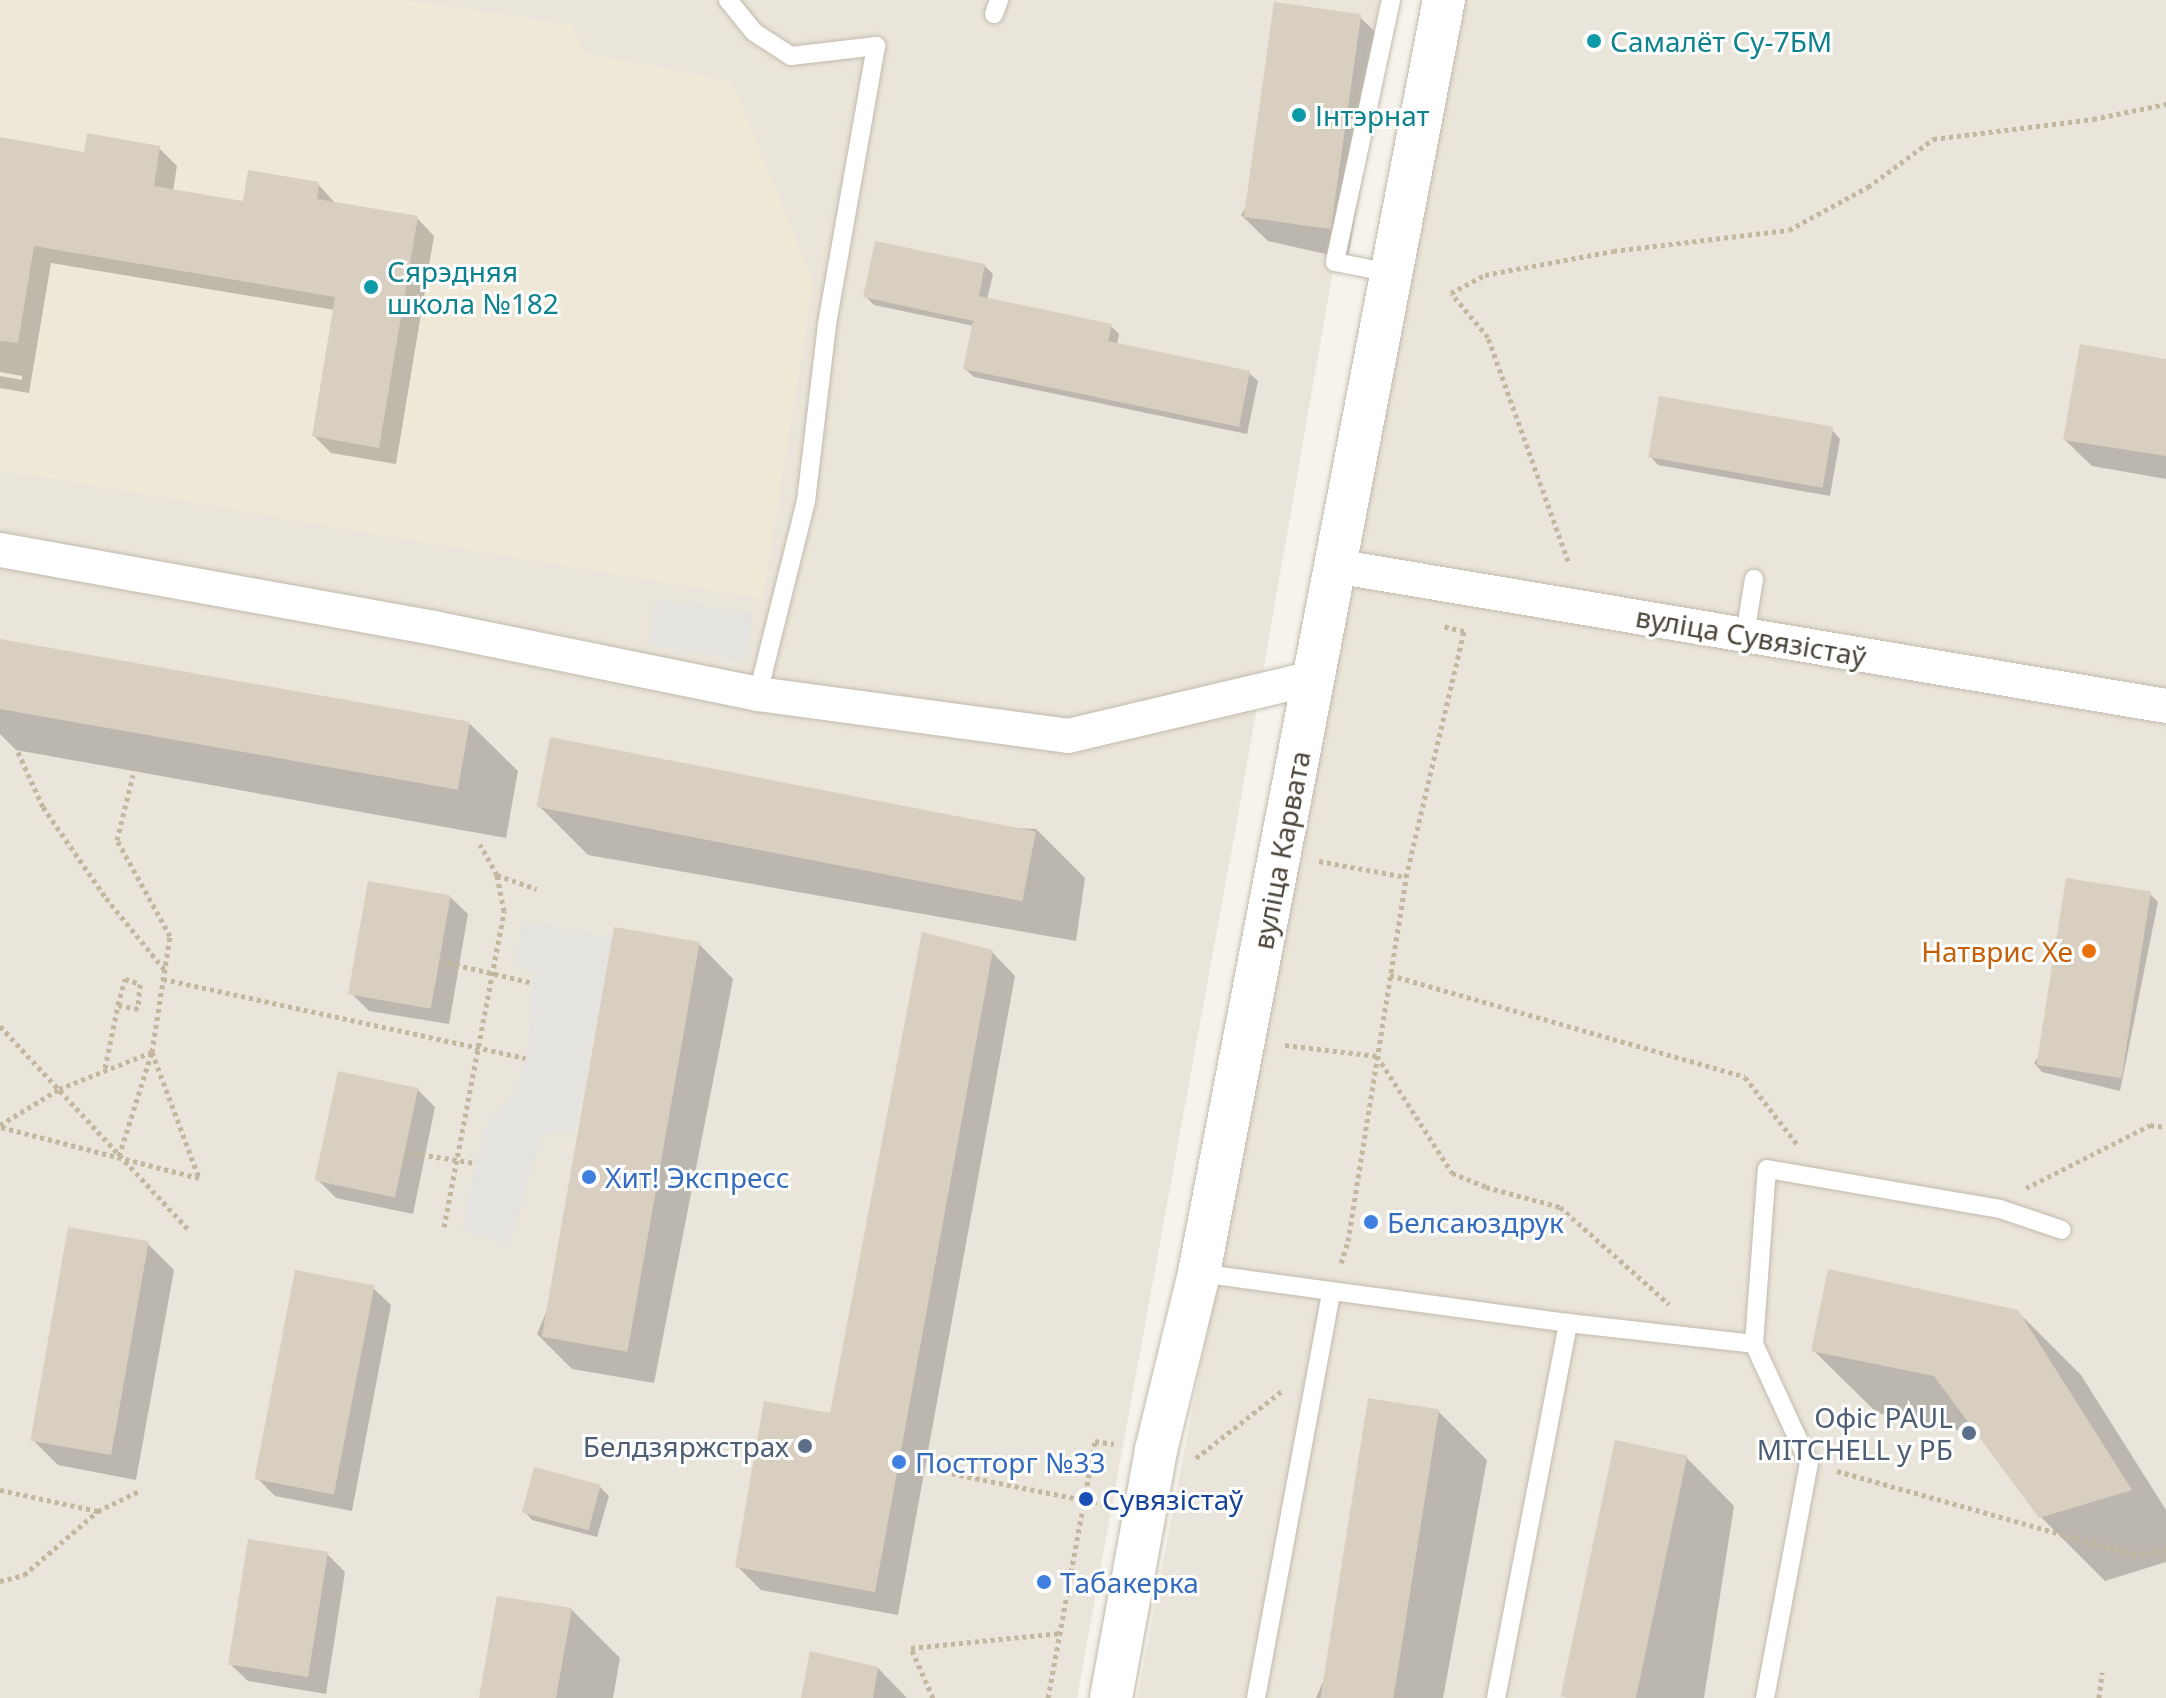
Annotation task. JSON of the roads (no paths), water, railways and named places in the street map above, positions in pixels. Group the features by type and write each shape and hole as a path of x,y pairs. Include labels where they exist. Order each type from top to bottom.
{"street":[{"name":"вуліца Карвата","path":"1111,1698 1147,1515 1156,1450 1199,1273 1444,0"},
{"path":"0,550 516,644 758,694 1068,736 1314,678"},
{"name":"вуліца Сувязістаў","path":"1335,566 2166,706"}],"lane":[{"path":"728,0 754,32 791,56 876,46 827,325 806,501 758,694"},
{"path":"1391,0 1335,262 1391,273"},
{"path":"1745,635 1754,579"},
{"path":"1765,1698 1809,1463 1754,1344 1767,1169 2000,1209 2062,1230"},
{"path":"1199,1273 1331,1293 1754,1344"},
{"path":"1256,1698 1331,1293"},
{"path":"1496,1698 1568,1323"}],"place":[{"name":"Самалёт Су-7БМ","path":"1594,41"},
{"name":"Інтэрнат","path":"1299,115"},
{"name":"Сярэдняя школа №182","path":"371,287"},
{"name":"Натврис Хе","path":"2089,951"},
{"name":"Хит! Экспресс","path":"589,1177"},
{"name":"Белсаюздрук","path":"1371,1222"},
{"name":"Офіс PAUL MITCHELL у РБ","path":"1969,1433"},
{"name":"Белдзяржстрах","path":"805,1446"},
{"name":"Постторг №33","path":"899,1462"},
{"name":"Сувязістаў","path":"1086,1499"},
{"name":"Табакерка","path":"1044,1582"}]}
